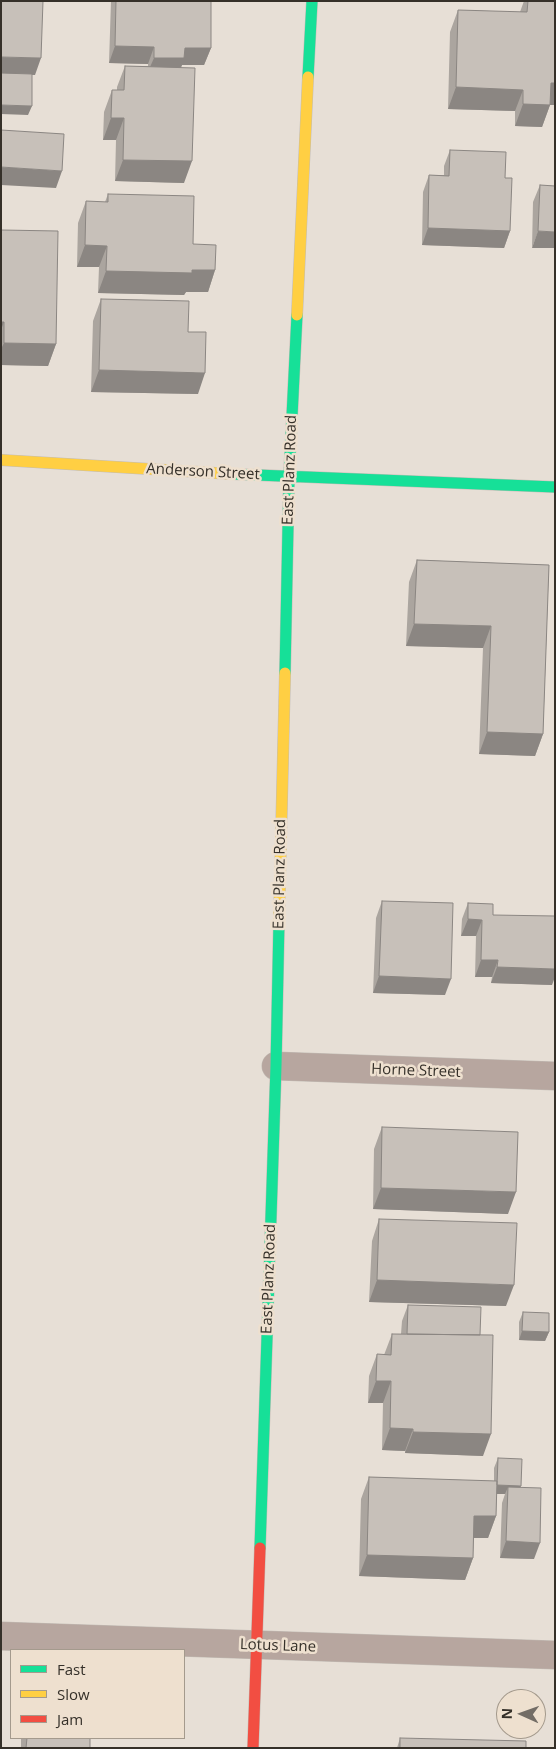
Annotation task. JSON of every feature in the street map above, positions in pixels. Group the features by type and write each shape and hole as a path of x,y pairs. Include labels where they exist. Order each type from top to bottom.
{"street":[{"name":"East Planz Road","path":"253,1748 276,1066 289,477 312,1"},
{"name":"Anderson Street","path":"1,460 289,477 555,487"},
{"name":"Horne Street","path":"276,1066 555,1076"},
{"name":"Lotus Lane","path":"1,1636 555,1655"}],"building":[{"path":"1,1 43,1 41,58 1,57"},
{"path":"116,1 211,1 211,48 185,48 184,58 154,58 154,47 115,46"},
{"path":"528,1 555,1 555,83 551,83 550,105 523,104 523,90 456,87 458,10 527,12"},
{"path":"125,66 195,68 192,161 123,160 124,118 111,118 112,90 124,90"},
{"path":"1,73 32,74 32,106 1,105"},
{"path":"1,130 64,134 62,171 1,167"},
{"path":"450,150 506,152 505,178 512,178 510,231 428,228 429,175 449,176"},
{"path":"540,185 555,186 555,232 538,231"},
{"path":"108,194 194,196 193,244 216,245 215,270 192,270 192,273 106,271 107,246 85,245 86,201 108,202"},
{"path":"1,230 58,231 56,344 4,343 4,322 1,322"},
{"path":"101,299 189,301 188,332 206,332 205,373 99,370"},
{"path":"417,560 549,565 543,734 487,732 491,626 414,624"},
{"path":"382,901 453,903 451,979 379,976"},
{"path":"468,903 493,904 493,915 555,916 555,969 497,967 498,960 481,960 482,920 468,919"},
{"path":"382,1127 518,1132 516,1192 381,1188"},
{"path":"379,1219 517,1223 514,1285 377,1280"},
{"path":"408,1305 481,1307 480,1335 407,1334"},
{"path":"523,1312 549,1313 549,1332 522,1331"},
{"path":"392,1334 493,1335 491,1434 413,1432 413,1429 390,1428 391,1381 376,1381 377,1354 391,1355"},
{"path":"498,1458 522,1459 521,1486 497,1485"},
{"path":"369,1477 497,1481 496,1516 474,1516 473,1558 367,1555"},
{"path":"508,1487 541,1488 540,1543 506,1541"},
{"path":"400,1738 526,1741 526,1748 400,1748"},
{"path":"27,1739 90,1739 90,1748 26,1748"}],"traffic: fast":[{"path":"308,77 312,1"},
{"path":"285,673 289,477 297,315"},
{"path":"232,474 555,487"},
{"path":"260,1548 279,921"}],"traffic: slow":[{"path":"297,315 308,77"},
{"path":"1,460 232,474"},
{"path":"279,921 285,673"}],"traffic: jam":[{"path":"253,1748 260,1548"}]}
